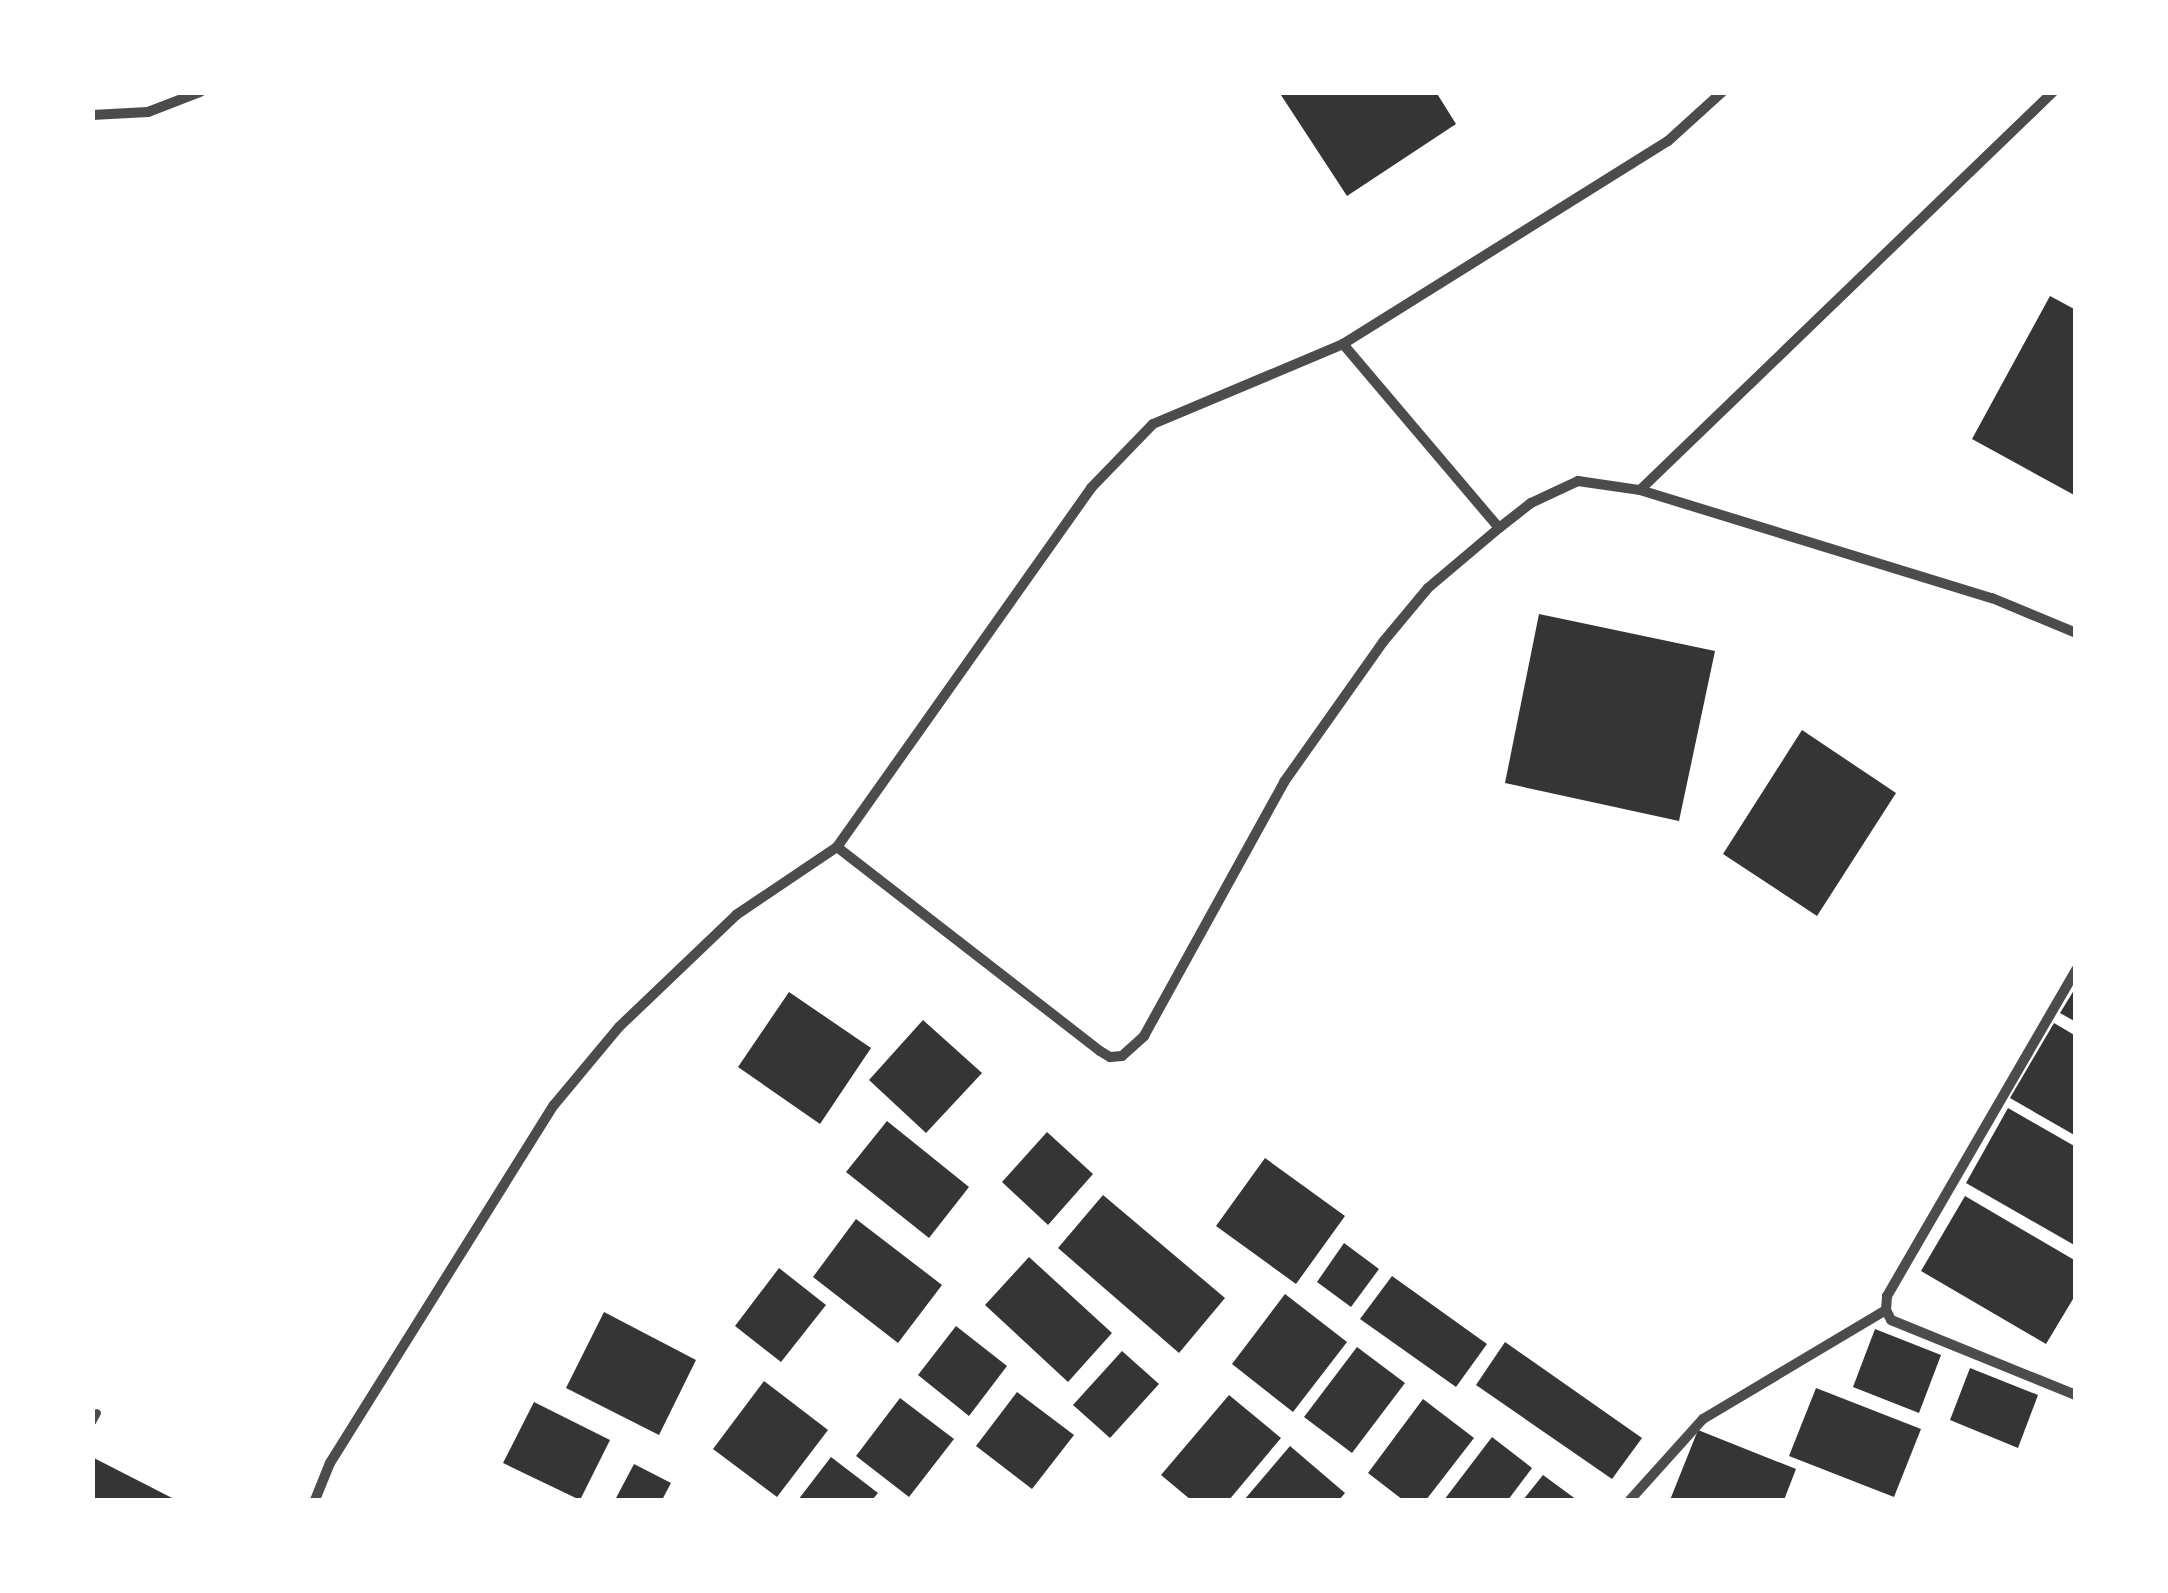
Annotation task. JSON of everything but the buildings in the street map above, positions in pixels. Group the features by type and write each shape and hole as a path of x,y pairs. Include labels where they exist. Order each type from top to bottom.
{"street":[{"path":"92,114 148,112 200,92"},
{"path":"315,1500 330,1463 554,1105 619,1027 736,915 837,847 1091,488 1152,424 1343,344 1668,141 1722,92"},
{"path":"1640,490 2054,92"},
{"path":"1343,344 1499,528"},
{"path":"837,847 1100,1051 1110,1057 1122,1056 1144,1036 1284,782 1384,642 1428,588 1499,528 1531,503 1578,481 1640,490 1992,598 2076,633"},
{"path":"2076,970 1887,1296 1886,1310 1892,1320 2076,1395"},
{"path":"1630,1500 1703,1419 1886,1310"}]}
